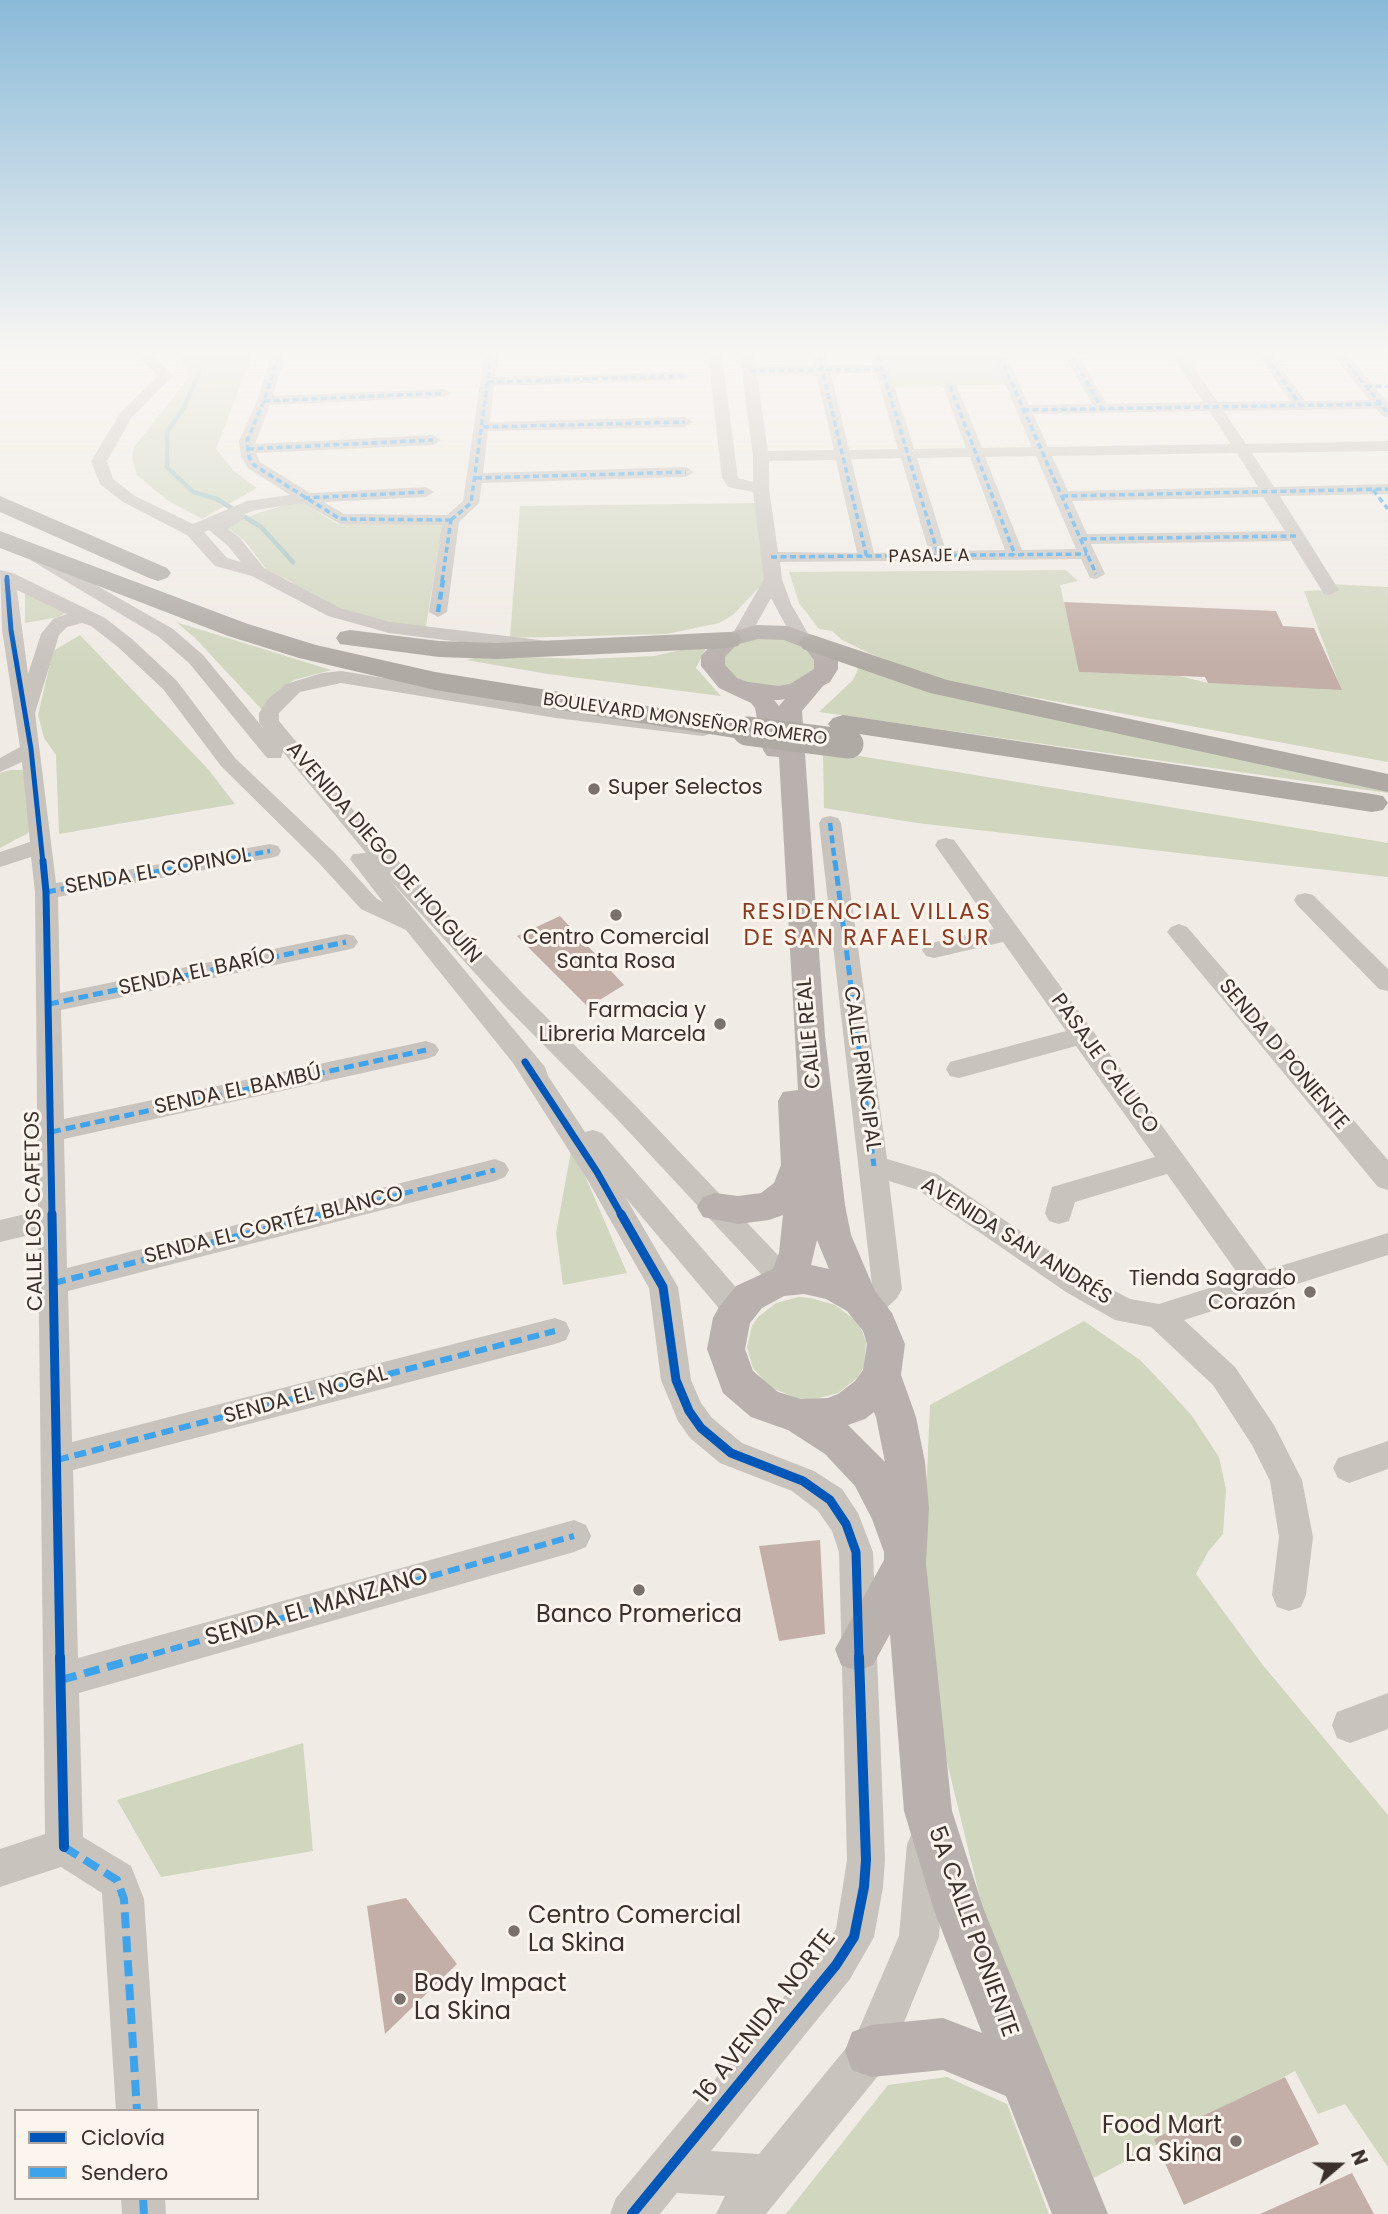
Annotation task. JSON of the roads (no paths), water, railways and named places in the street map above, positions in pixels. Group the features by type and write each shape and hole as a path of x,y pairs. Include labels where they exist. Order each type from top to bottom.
{"highway":[{"path":"0,503 241,607"},
{"path":"0,523 143,577 241,607"},
{"name":"BOULEVARD MONSEÑOR ROMERO","path":"11,543 238,630 309,652 435,681 745,715"},
{"name":"BOULEVARD MONSEÑOR ROMERO","path":"241,607 440,662 508,675 1388,825"},
{"path":"339,636 439,649 497,651 734,638"},
{"path":"807,640 940,687 1385,788"},
{"name":"BOULEVARD MONSEÑOR ROMERO","path":"846,734 1385,788"}],"main road":[{"path":"734,638 772,632 807,640 826,660 826,668 821,677 812,684 779,693 745,715"},
{"name":"CALLE REAL","path":"734,638 713,656 713,666 728,683 745,715 760,698 767,707 777,754 801,1226 797,1252 786,1281"},
{"name":"CALLE REAL","path":"812,684 789,710 810,1036 833,1235 864,1303"},
{"path":"715,1207 738,1210 769,1206 789,1191 798,1165"},
{"path":"786,1281 825,1282 864,1303 880,1324 886,1344 881,1375 869,1393 851,1407 828,1415 801,1417 765,1405 737,1381 728,1360 726,1339 737,1309 756,1292 786,1281"},
{"name":"5A CALLE PONIENTE","path":"881,1375 896,1417 905,1462 905,1559 928,1811 959,1910 1080,2214"},
{"name":"5A CALLE PONIENTE","path":"801,1417 839,1441 869,1473 891,1513 905,1559"},
{"path":"857,1648 905,1559"},
{"path":"871,2052 943,2044 1026,2077"}],"street":[{"path":"100,459 106,481 129,499 193,531 221,562 258,572 320,606 389,627 564,649"},
{"path":"252,459 254,466 340,519 451,520 471,503 478,459"},
{"path":"728,459 730,478 734,484 761,488"},
{"path":"761,459 761,488 773,579 782,604 807,640"},
{"path":"843,459 867,558"},
{"path":"910,459 939,557"},
{"path":"980,459 1015,555"},
{"path":"1044,459 1096,574"},
{"path":"1248,459 1331,590"},
{"path":"476,478 686,472"},
{"path":"1062,496 1381,490 1388,509"},
{"path":"193,531 253,505 304,498 426,492"},
{"path":"253,505 216,527 234,542 258,572"},
{"path":"438,612 451,520"},
{"name":"PASAJE A","path":"771,556 867,558 1015,555 1084,547 1296,536"},
{"name":"AVENIDA DIEGO DE HOLGUÍN","path":"11,543 151,623 196,659 525,1062 737,1309"},
{"path":"4,576 98,622 170,685 228,762 326,857 369,904 416,926"},
{"name":"CALLE LOS CAFETOS","path":"4,576 31,749 46,892 64,1847"},
{"path":"734,638 773,579"},
{"path":"11,630 56,626 77,617 98,622"},
{"name":"CALLE LOS CAFETOS","path":"25,718 47,642 56,626"},
{"name":"AVENIDA DIEGO DE HOLGUÍN","path":"745,715 656,726 341,677 322,679 293,688 275,703 269,713 269,722 367,841 514,1000 625,1111 786,1281"},
{"path":"0,766 31,749"},
{"name":"CALLE PRINCIPAL","path":"830,823 887,1289 864,1303"},
{"path":"0,860 42,845"},
{"name":"PASAJE CALUCO","path":"946,845 1261,1283"},
{"name":"SENDA EL COPINOL","path":"46,892 270,851"},
{"path":"1305,900 1388,983"},
{"name":"SENDA D PONIENTE","path":"1179,932 1388,1179"},
{"path":"934,950 1009,933"},
{"name":"SENDA EL BARÍO","path":"48,1004 346,942"},
{"path":"959,1069 1083,1035"},
{"name":"SENDA EL BAMBÚ","path":"51,1132 426,1050"},
{"name":"16 AVENIDA NORTE","path":"525,1062 597,1172 663,1287 676,1380 689,1411 701,1428 732,1453 803,1481 830,1500 839,1511 856,1552 857,1648 866,1860 864,1887 854,1937 836,1965 632,2214"},
{"path":"1059,1213 1062,1195 1174,1162"},
{"name":"AVENIDA SAN ANDRÉS","path":"874,1166 927,1182 1076,1284 1125,1311 1159,1316 1388,1244"},
{"name":"SENDA EL CORTÉZ BLANCO","path":"54,1283 495,1170"},
{"path":"0,1231 52,1219"},
{"path":"1159,1316 1224,1376 1263,1435 1286,1480 1296,1537 1289,1595"},
{"name":"SENDA EL NOGAL","path":"57,1460 555,1331"},
{"path":"1349,1468 1388,1455"},
{"name":"SENDA EL MANZANO","path":"61,1680 574,1536"},
{"path":"1350,1725 1388,1711"},
{"path":"738,2214 871,2052 919,1937 928,1811"},
{"path":"0,1868 64,1847 117,1880 124,1899 137,2109"},
{"path":"669,2171 769,2176"}],"waterway":[{"path":"167,459 167,467 193,492 217,499 236,511"},
{"path":"245,517 261,527 293,562"}],"place":[{"name":"Super Selectos","path":"594,789"},
{"name":"Centro Comercial Santa Rosa","path":"616,915"},
{"name":"Farmacia y Libreria Marcela","path":"720,1024"},
{"name":"Tienda Sagrado Corazón","path":"1310,1292"},
{"name":"Banco Promerica","path":"639,1590"},
{"name":"Centro Comercial La Skina","path":"514,1931"},
{"name":"Body Impact La Skina","path":"400,1999"},
{"name":"Food Mart La Skina","path":"1236,2141"}],"district":[{"name":"RESIDENCIAL VILLAS DE SAN RAFAEL SUR","path":"867,926"}]}
